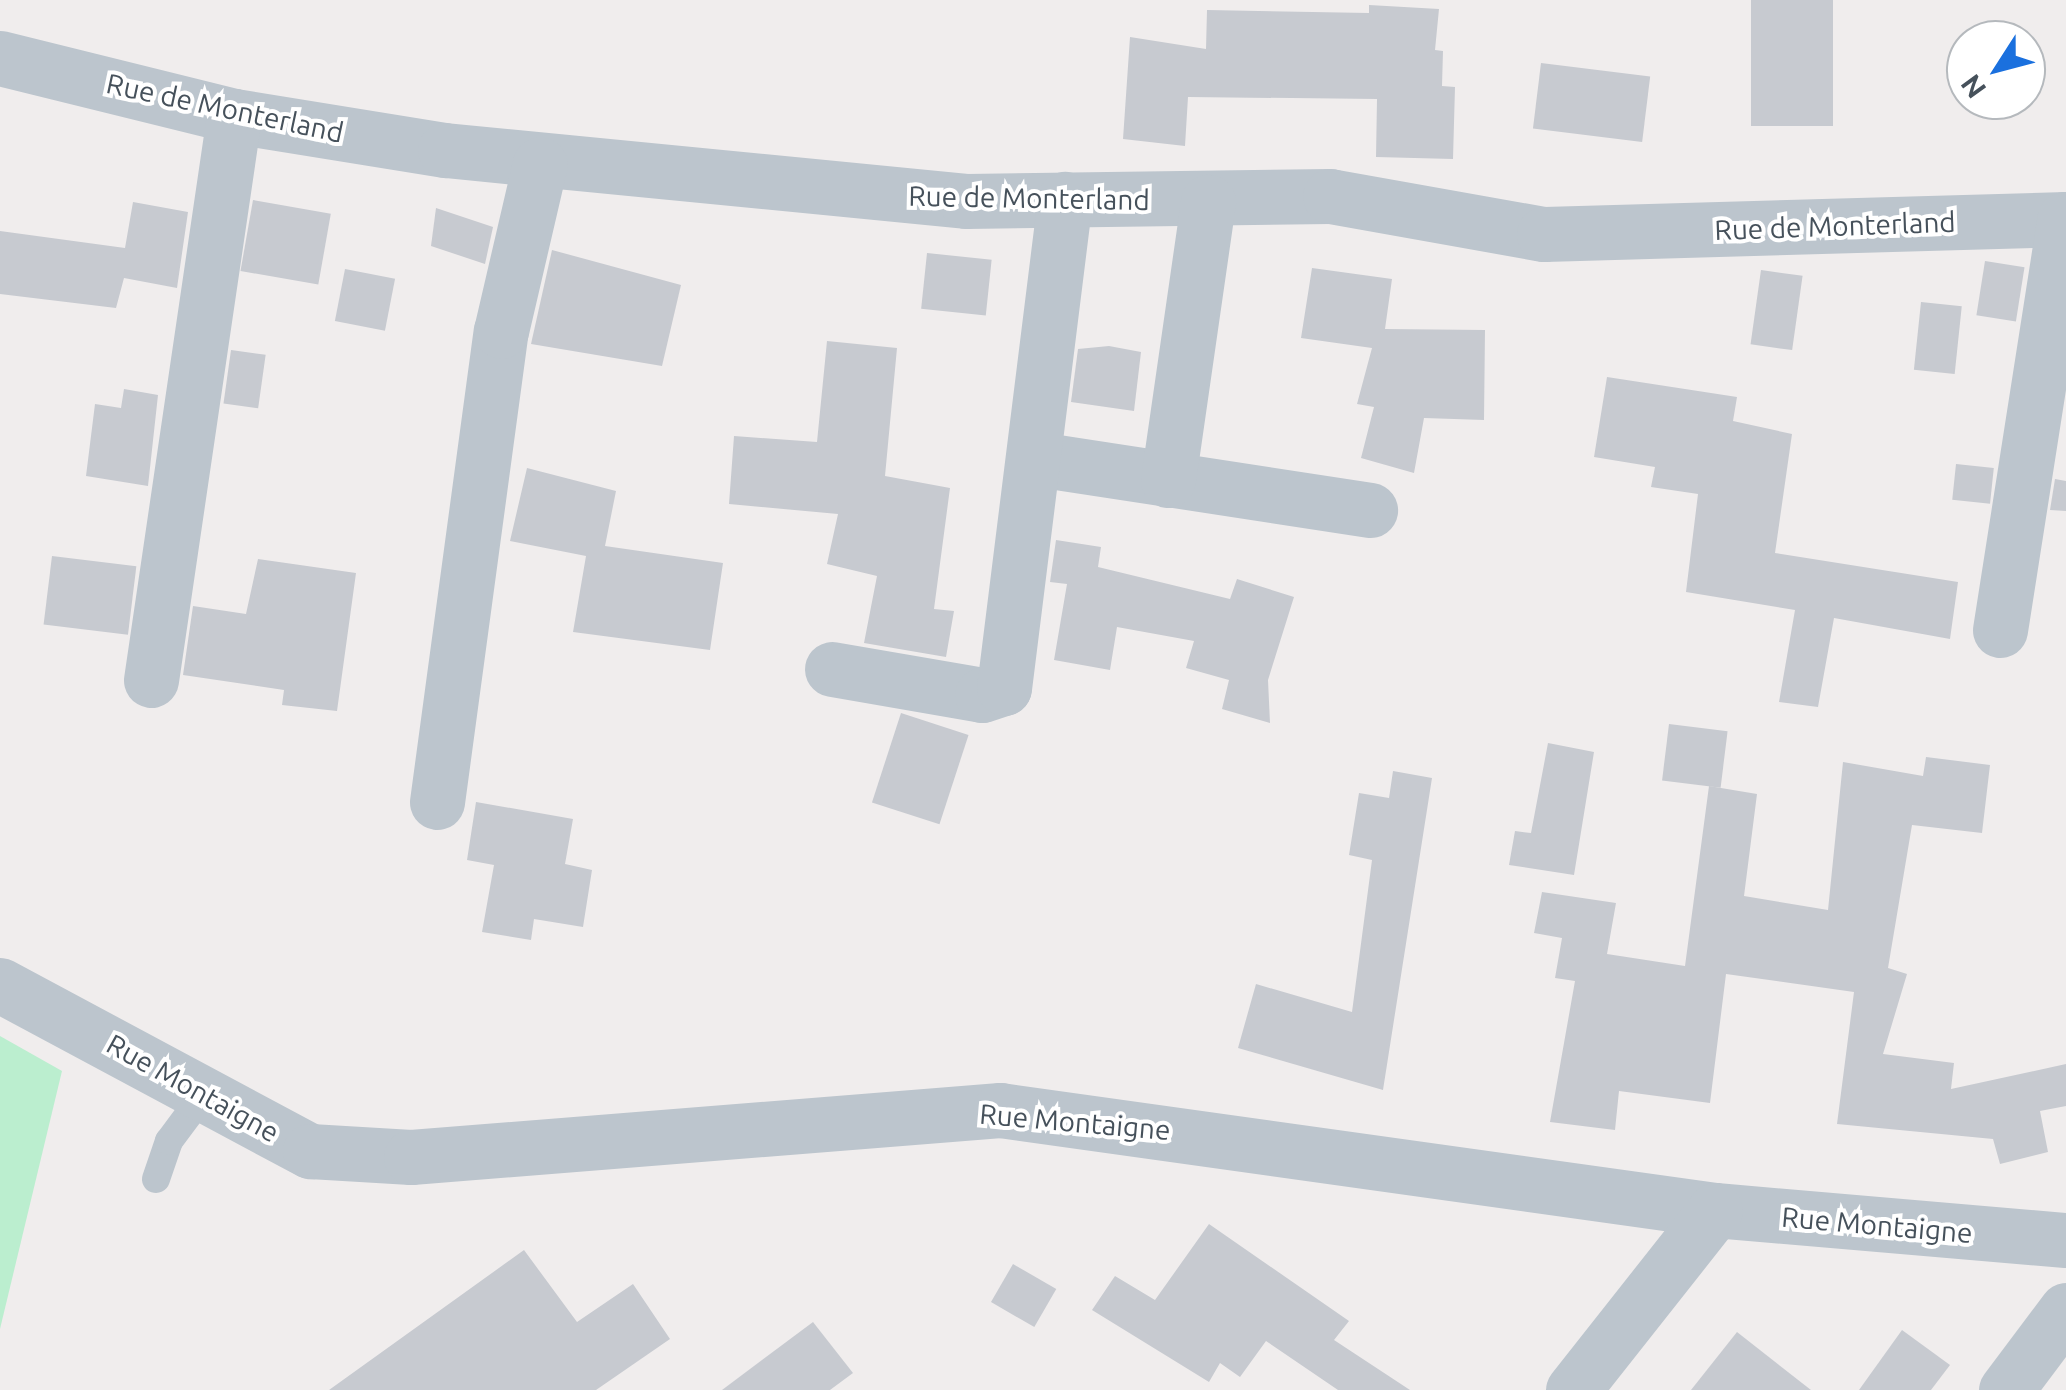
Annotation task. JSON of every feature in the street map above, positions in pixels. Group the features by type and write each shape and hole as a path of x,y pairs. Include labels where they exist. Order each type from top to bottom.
{"street":[{"name":"Rue de Monterland","path":"0,58 234,116 540,164 966,201 1208,202 1330,196 1544,234 2065,219"},
{"path":"151,680 234,116"},
{"path":"436,802 501,331 540,164"},
{"path":"832,668 982,695 1004,688 1037,459 1065,199"},
{"path":"1168,480 1208,202"},
{"path":"2000,630 2065,219"},
{"path":"1037,459 1370,510"},
{"name":"Rue Montaigne","path":"0,985 201,1098 310,1150 412,1157 1000,1110 1715,1210 2066,1240"},
{"path":"1573,1390 1715,1210"},
{"path":"2006,1390 2066,1310"}],"lane":[{"path":"156,1179 168,1141 201,1098"}],"green space":[{"path":"0,1036 62,1071 0,1329"}],"building":[{"path":"1751,0 1833,0 1833,126 1751,126"},
{"path":"1369,5 1439,9 1435,50 1443,51 1442,86 1455,87 1453,159 1376,157 1377,99 1188,97 1185,146 1123,139 1130,37 1206,49 1207,10 1369,13"},
{"path":"1541,63 1650,76 1642,142 1533,129"},
{"path":"253,200 331,214 318,285 240,271"},
{"path":"133,202 188,212 177,288 124,278 116,308 0,294 0,231 125,248"},
{"path":"436,208 493,227 485,264 431,246"},
{"path":"552,250 681,285 662,366 531,344"},
{"path":"927,253 992,260 986,315 921,309"},
{"path":"1985,261 2025,267 2016,322 1976,315"},
{"path":"1312,268 1392,279 1385,329 1485,330 1484,420 1424,418 1414,473 1361,458 1374,407 1357,404 1372,348 1301,338"},
{"path":"345,269 395,279 385,331 335,321"},
{"path":"1761,270 1803,276 1792,350 1751,344"},
{"path":"1921,302 1962,306 1955,374 1914,370"},
{"path":"827,341 897,348 885,476 950,488 934,609 954,611 946,657 864,643 877,576 827,564 838,514 729,504 734,436 817,442"},
{"path":"1109,346 1141,352 1134,411 1071,402 1078,349"},
{"path":"231,350 266,355 258,408 223,403"},
{"path":"1607,377 1737,397 1733,421 1792,434 1775,553 1958,582 1950,639 1834,618 1818,707 1779,702 1795,610 1686,592 1698,494 1651,487 1655,467 1594,457"},
{"path":"124,389 158,395 148,486 86,476 95,404 121,408"},
{"path":"1956,464 1994,468 1990,504 1952,500"},
{"path":"527,468 616,491 605,546 723,563 710,650 573,632 586,556 510,541"},
{"path":"2055,479 2066,481 2066,511 2050,510"},
{"path":"1056,540 1101,547 1098,567 1230,599 1237,579 1294,597 1268,680 1270,723 1222,709 1229,680 1186,668 1194,641 1117,627 1110,670 1054,660 1067,584 1050,582"},
{"path":"52,556 136,566 128,635 44,624"},
{"path":"258,559 356,573 337,711 282,705 284,690 183,675 193,606 246,614"},
{"path":"901,713 969,735 939,824 872,802"},
{"path":"1669,724 1728,731 1721,788 1662,781"},
{"path":"1548,743 1594,752 1574,875 1509,865 1515,831 1531,833"},
{"path":"1926,757 1990,765 1982,833 1912,825 1888,968 1907,974 1883,1054 1954,1063 1951,1089 2066,1064 2066,1106 2040,1111 2048,1152 2000,1164 1993,1139 1837,1124 1854,992 1726,974 1710,1103 1619,1091 1615,1130 1550,1122 1575,981 1555,978 1562,938 1534,933 1542,892 1616,903 1607,954 1685,966 1709,786 1757,794 1744,896 1828,910 1843,762 1923,776"},
{"path":"1393,771 1432,778 1383,1090 1238,1048 1256,984 1352,1012 1372,860 1349,855 1359,793 1389,798"},
{"path":"476,802 573,819 565,864 592,870 583,927 534,919 531,940 482,932 494,865 467,860"},
{"path":"1209,1224 1349,1321 1334,1340 1410,1390 1338,1390 1266,1341 1240,1377 1220,1363 1209,1382 1092,1310 1115,1276 1155,1300"},
{"path":"524,1250 577,1322 633,1284 670,1339 596,1390 329,1390"},
{"path":"1013,1264 1056,1289 1034,1327 991,1302"},
{"path":"813,1322 853,1373 830,1390 722,1390"},
{"path":"1902,1330 1950,1365 1931,1390 1859,1390"},
{"path":"1737,1332 1811,1390 1691,1390"}]}
